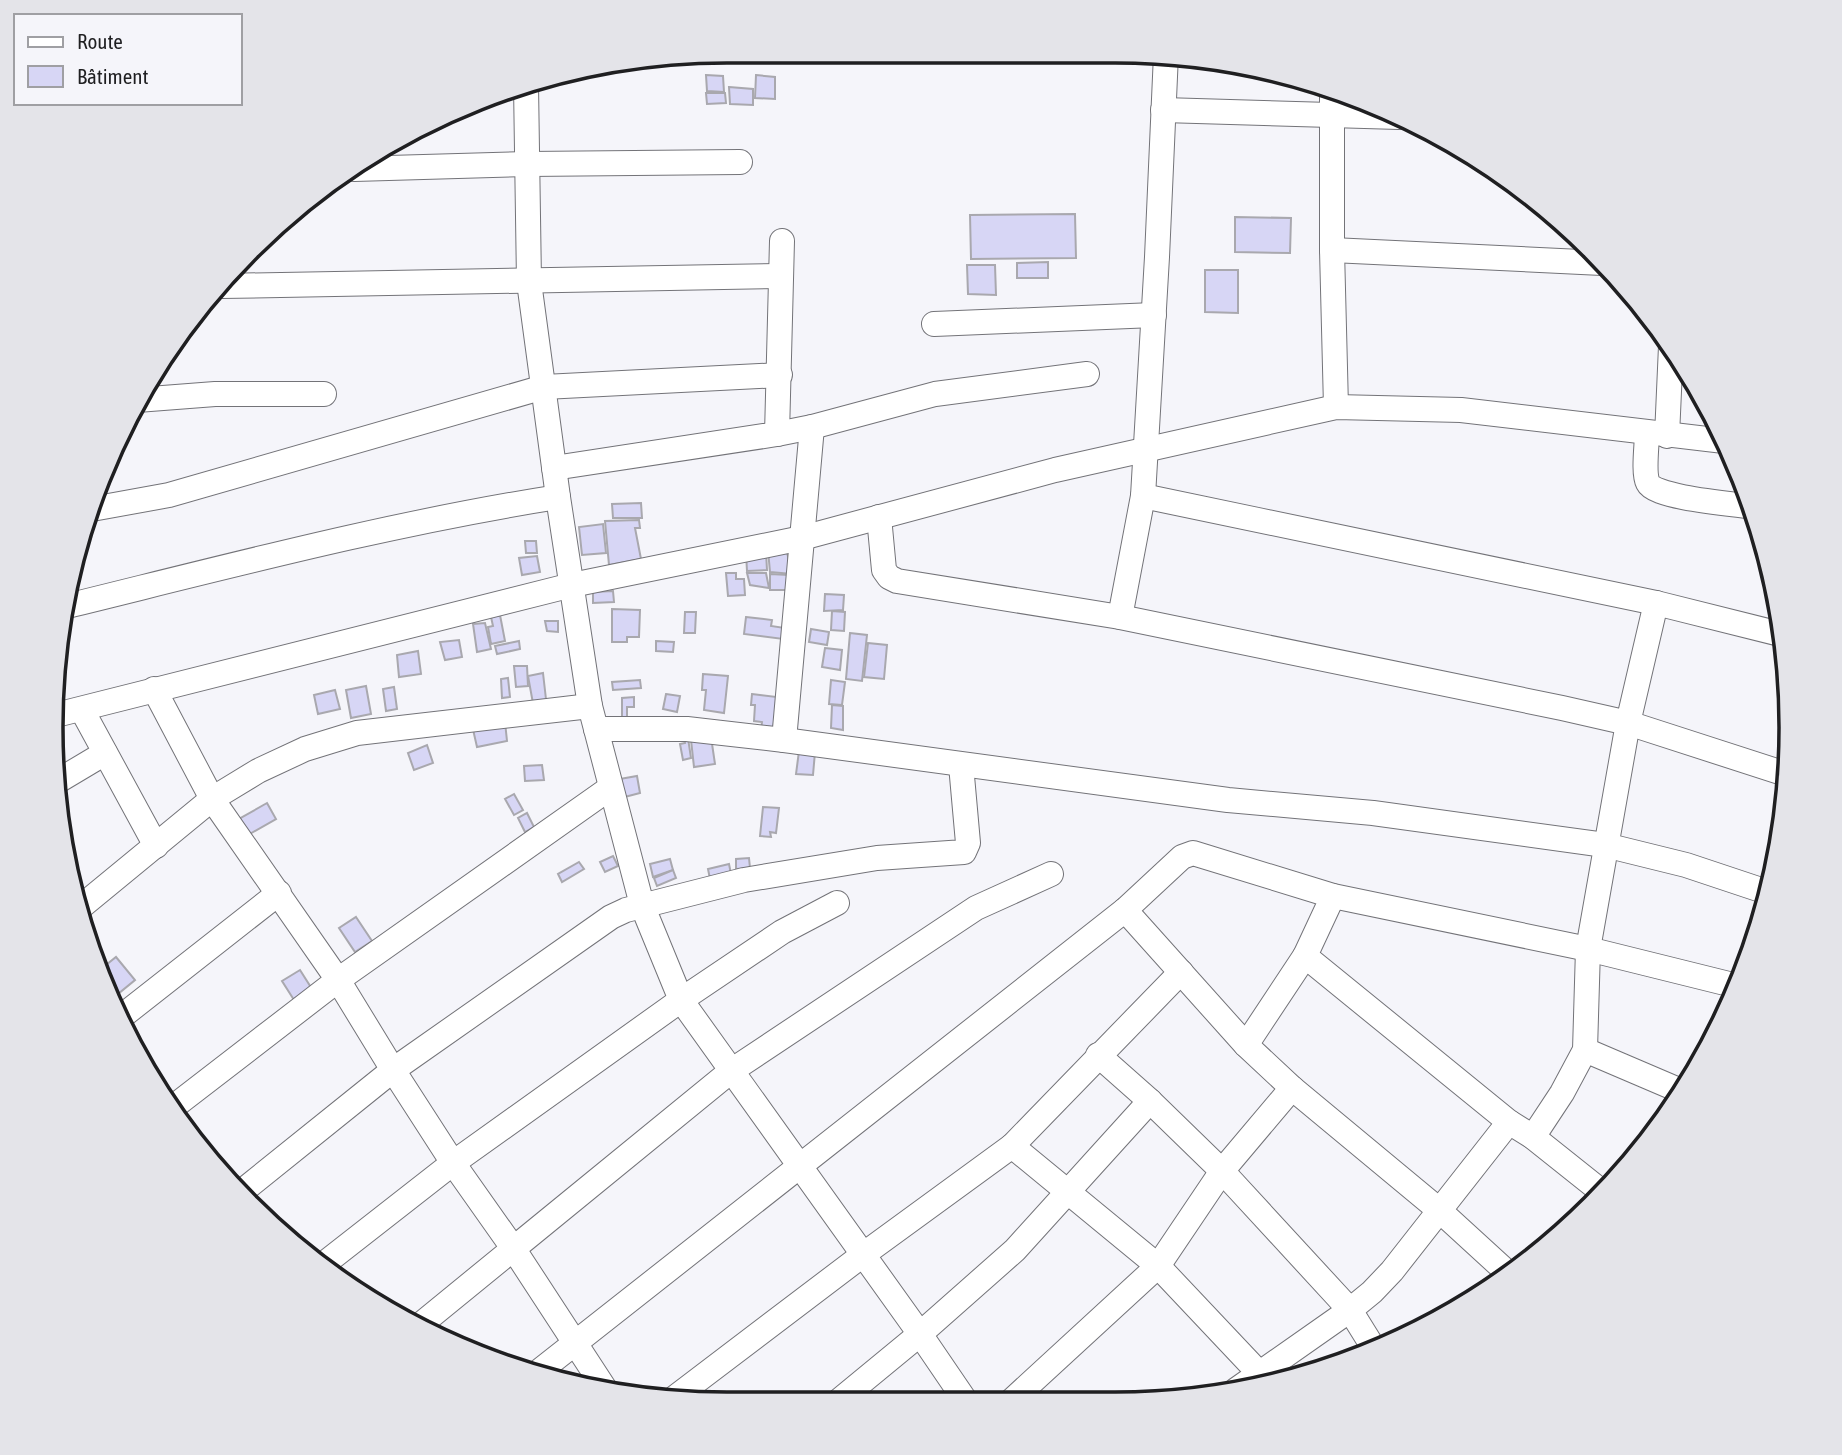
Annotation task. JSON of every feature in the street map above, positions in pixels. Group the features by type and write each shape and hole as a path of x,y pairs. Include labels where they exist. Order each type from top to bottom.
{"street":[{"path":"1120,617 1143,496 1165,65"},
{"path":"526,95 529,282 558,497 593,717 642,905 681,1000 864,1254 959,1392"},
{"path":"1332,99 1336,407"},
{"path":"1163,110 1374,116"},
{"path":"368,169 740,162"},
{"path":"778,434 782,241"},
{"path":"1332,250 1587,261"},
{"path":"231,286 781,276"},
{"path":"934,324 1154,314"},
{"path":"1669,361 1657,435 1646,480 1655,490 1740,505"},
{"path":"554,468 778,434 934,394 1087,374"},
{"path":"101,507 169,495 544,387 780,375"},
{"path":"150,399 215,394 324,394"},
{"path":"63,713 572,585 802,538 1055,470 1336,407 1461,410 1713,440"},
{"path":"784,740 812,427"},
{"path":"1143,496 1656,603 1772,632"},
{"path":"75,604 354,536 472,510 558,497"},
{"path":"879,517 884,570 889,577 897,580 1120,617 1562,708 1628,723 1778,771"},
{"path":"1533,1137 1562,1093 1585,1050 1588,949 1628,723 1656,603"},
{"path":"154,689 212,799 338,980 453,1163 513,1248 598,1379"},
{"path":"82,709 156,846"},
{"path":"87,902 212,799 258,771 305,749 357,733 593,717 1228,800 1373,813 1605,845 1686,865 1758,889"},
{"path":"65,777 105,753"},
{"path":"248,1187 393,1070 611,917 642,905 744,880 877,858 964,852 968,843 961,765"},
{"path":"179,1103 338,980 610,788"},
{"path":"547,1366 1125,911 1182,857 1193,853 1333,896 1558,945 1588,949 1727,984"},
{"path":"427,1319 731,1071 976,908 1051,874"},
{"path":"128,1012 279,893"},
{"path":"1246,1045 1305,957 1333,896"},
{"path":"329,1260 453,1163 681,1000 782,932 837,903"},
{"path":"1125,911 1246,1045 1292,1088 1439,1210 1502,1267"},
{"path":"1305,957 1509,1122 1533,1137 1595,1186"},
{"path":"684,1391 1012,1146 1181,971"},
{"path":"1585,1050 1673,1088"},
{"path":"1098,1055 1223,1171 1350,1310 1370,1340"},
{"path":"1021,1392 1158,1265 1223,1171 1292,1088"},
{"path":"850,1392 1015,1250 1150,1101"},
{"path":"1272,1372 1372,1292 1392,1271 1509,1122"},
{"path":"1012,1146 1158,1265 1260,1375"}],"building":[{"path":"706,75 723,76 724,92 707,91"},
{"path":"756,75 775,77 775,99 755,98"},
{"path":"729,87 753,89 753,105 730,104"},
{"path":"706,93 725,93 726,103 707,104"},
{"path":"1075,214 1076,258 971,259 970,215"},
{"path":"1235,217 1291,218 1290,253 1235,252"},
{"path":"1048,262 1048,278 1017,278 1017,263"},
{"path":"967,265 995,265 996,295 968,294"},
{"path":"1205,270 1238,270 1238,313 1205,312"},
{"path":"641,503 642,518 613,518 612,504"},
{"path":"639,520 640,528 635,528 641,559 609,565 605,521"},
{"path":"603,524 606,553 582,555 579,527"},
{"path":"525,541 536,541 537,553 526,553"},
{"path":"786,548 792,574 770,572 768,550"},
{"path":"766,552 767,570 747,571 746,553"},
{"path":"537,556 540,572 522,575 519,558"},
{"path":"726,573 736,573 736,579 744,579 745,595 728,596"},
{"path":"747,573 766,573 769,588 750,585"},
{"path":"770,574 789,575 788,590 770,590"},
{"path":"613,591 614,602 593,603 593,592"},
{"path":"825,594 844,595 843,610 824,611"},
{"path":"612,609 640,610 639,637 627,637 627,642 612,642"},
{"path":"832,611 845,612 844,631 831,630"},
{"path":"685,612 696,612 695,633 684,633"},
{"path":"500,615 505,641 491,644 488,627 493,626 491,617"},
{"path":"746,617 772,620 771,626 785,628 783,639 744,634"},
{"path":"545,621 558,621 558,632 547,631"},
{"path":"485,623 491,649 477,652 473,624"},
{"path":"811,629 829,632 827,645 809,642"},
{"path":"850,633 867,635 862,681 846,679"},
{"path":"459,640 462,657 445,660 440,642"},
{"path":"519,641 520,649 497,654 495,646"},
{"path":"656,641 674,642 673,652 656,651"},
{"path":"868,643 887,645 884,679 864,677"},
{"path":"825,648 842,650 840,670 822,667"},
{"path":"418,651 421,674 399,677 397,655"},
{"path":"514,666 527,666 528,686 516,687"},
{"path":"543,673 547,708 534,709 528,676"},
{"path":"703,674 728,676 724,713 704,710 706,690 702,690"},
{"path":"508,678 510,697 502,698 501,679"},
{"path":"640,680 641,688 613,690 612,682"},
{"path":"831,680 845,682 842,705 829,704"},
{"path":"366,686 371,714 351,718 346,690"},
{"path":"394,687 397,709 386,711 383,689"},
{"path":"335,690 340,709 318,714 314,695"},
{"path":"666,694 680,696 677,712 663,709"},
{"path":"752,694 777,697 773,731 761,730 762,722 754,721 755,705 751,705"},
{"path":"634,697 634,707 627,707 627,720 622,720 622,698"},
{"path":"832,705 843,706 843,730 831,728"},
{"path":"505,722 507,741 477,747 472,725"},
{"path":"711,737 715,764 694,767 691,740"},
{"path":"684,738 688,738 691,758 683,760 680,744 685,743"},
{"path":"427,745 433,763 414,770 408,753"},
{"path":"799,751 815,752 813,775 796,774"},
{"path":"542,765 544,780 525,781 524,766"},
{"path":"637,776 640,793 617,799 614,780"},
{"path":"514,794 523,810 514,815 505,799"},
{"path":"267,803 276,819 248,835 239,819"},
{"path":"763,807 779,808 776,833 770,832 771,837 760,836"},
{"path":"527,813 534,827 525,832 518,818"},
{"path":"613,856 618,866 605,872 600,862"},
{"path":"749,858 750,868 736,869 736,859"},
{"path":"670,859 673,870 653,877 650,864"},
{"path":"579,862 584,869 562,882 558,874"},
{"path":"729,864 732,879 711,884 708,869"},
{"path":"673,870 676,878 657,886 654,878"},
{"path":"356,917 372,941 355,952 339,928"},
{"path":"116,957 135,980 119,993 107,964"},
{"path":"300,970 312,989 294,1000 282,981"}]}
